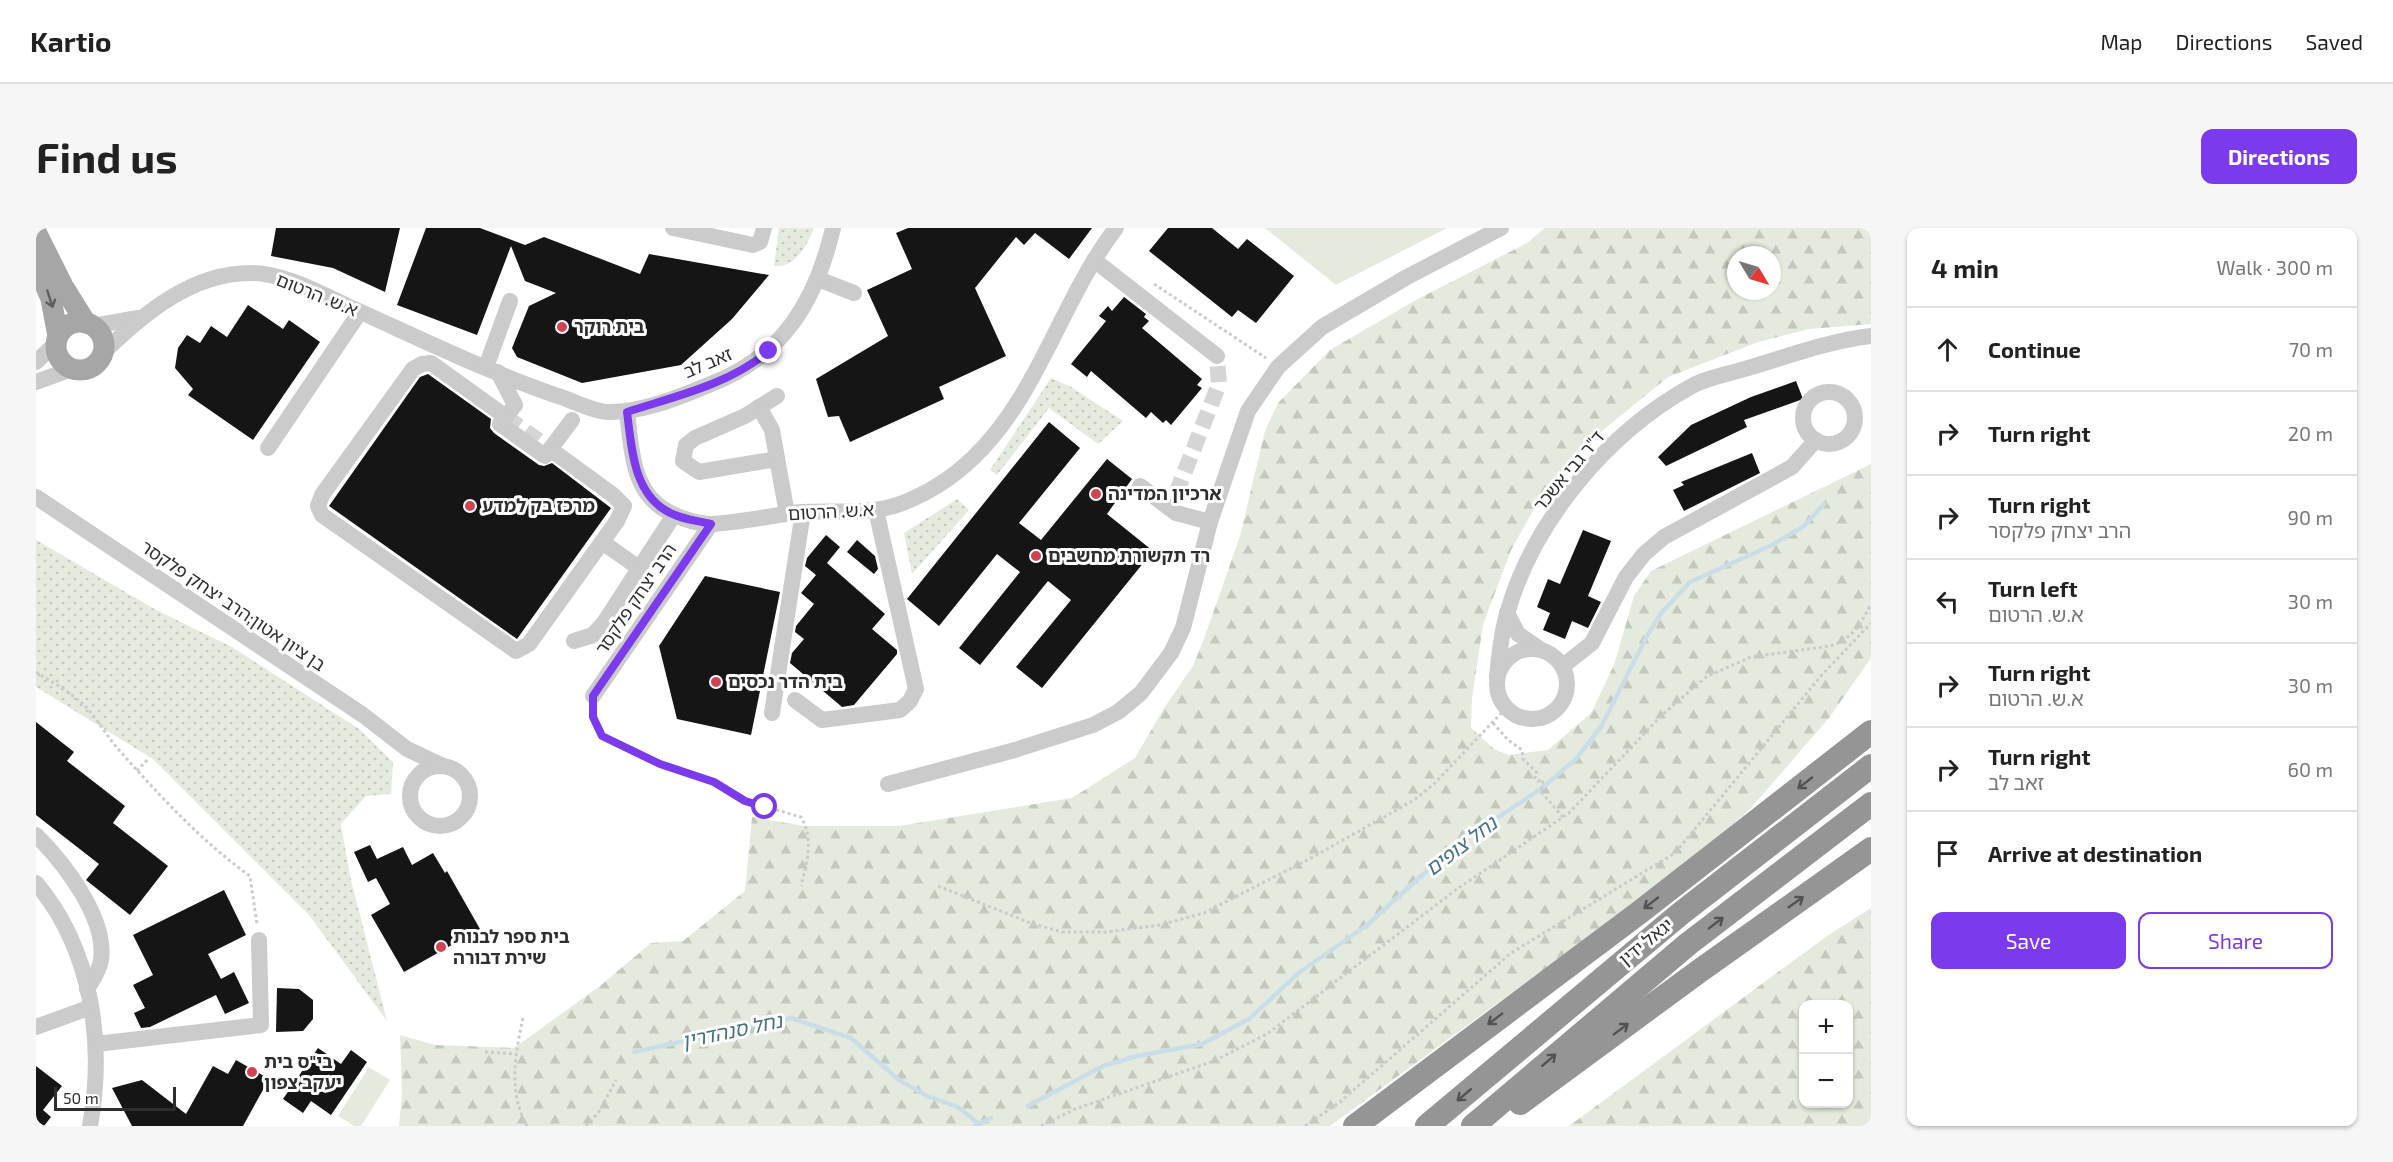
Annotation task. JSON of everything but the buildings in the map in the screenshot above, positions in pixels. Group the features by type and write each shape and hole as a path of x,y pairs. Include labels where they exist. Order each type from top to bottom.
{"highway":[{"path":"1354,1126 1640,912 1871,731"},
{"name":"יגאל ידין","path":"1427,1126 1671,921 1871,766"},
{"name":"יגאל ידין","path":"1473,1126 1688,944 1871,804"},
{"path":"1489,1126 1698,972 1871,849"},
{"path":"1370,1126 1429,1070"}],"main road":[{"path":"36,232 63,286 90,325 102,338 103,353 99,360 87,369 72,369 60,360 51,299 36,263"},
{"path":"56,340 69,324 90,325"}],"street":[{"path":"673,228 753,245 760,242 764,228"},
{"name":"זאב לב","path":"627,412 700,389 750,366 788,330 804,307 818,279 833,228"},
{"name":"א.ש. הרטום","path":"103,353 147,315 195,285 249,273 282,279 544,392 604,412 627,412 636,473 656,504 674,515 711,524 795,513 876,510 900,504 926,492 953,476 975,456 1029,383 1094,260 1116,228"},
{"path":"888,784 1082,729 1118,712 1133,699 1158,672 1183,628 1210,522 1248,411 1278,367 1322,327 1407,277 1501,228"},
{"path":"1094,260 1217,356"},
{"path":"818,279 854,293"},
{"path":"510,301 492,370 515,405 500,424 545,456 572,420"},
{"path":"268,448 360,312"},
{"name":"א.ש. הרטום","path":"90,325 123,322 147,315"},
{"name":"ד\"ר גבי אשכר","path":"1497,676 1507,614 1533,551 1558,511 1609,449 1654,409 1694,384 1842,339 1871,336"},
{"path":"36,362 56,340"},
{"path":"506,417 431,363 422,364 413,369 322,495 318,506 322,515 516,651 529,644 602,542 624,506 613,495 550,449"},
{"path":"36,382 72,369"},
{"path":"777,396 695,438 686,445 683,460 699,472 777,459"},
{"path":"759,407 772,430 777,459 795,513 772,713"},
{"path":"1563,666 1592,643 1626,577 1644,554 1664,537 1792,467 1816,440"},
{"path":"1140,486 1173,502 1176,513 1210,522"},
{"name":"בן ציון אטון;הרב יצחק פלקסר","path":"36,498 363,715 407,749 441,765"},
{"path":"795,700 822,720 900,710 910,701 916,689 876,510"},
{"path":"574,641 592,635 603,624 674,515"},
{"name":"הרב יצחק פלקסר","path":"593,696 711,524"},
{"path":"602,542 639,568"},
{"path":"1507,614 1518,634 1540,649 1549,652 1563,666 1567,688 1557,709 1537,719 1526,719 1506,708 1500,699 1497,676 1501,666 1518,651 1540,649"},
{"path":"407,749 416,778"},
{"path":"441,765 459,772 470,788 469,807 455,823 435,826 417,817 410,798 416,778 423,771 441,765"},
{"path":"36,835 74,881 97,926 102,948 101,963 87,989"},
{"path":"36,883 65,923 76,948 87,989 96,1044 97,1087 90,1126"},
{"path":"96,1044 261,1025 259,940"},
{"path":"36,1027 91,1007"}],"path":[{"path":"1152,283 1257,352"},
{"path":"1041,1126 1075,1109 1214,1061 1267,1034 1457,889 1564,817 1653,724 1697,683 1742,660 1830,646 1846,639 1858,628 1871,604"},
{"path":"1305,1126 1340,1102 1511,953 1675,852 1821,676 1871,623"},
{"path":"36,672 77,699 90,711 107,736 137,771 217,852 250,876 259,940"},
{"path":"593,696 593,717 602,736 660,764 714,782 745,801 801,817 807,828 809,856 801,886"},
{"path":"938,886 1033,924 1062,932 1106,932 1160,925 1204,913 1313,857 1414,800 1434,784 1506,708"},
{"path":"1493,723 1508,740 1522,750 1523,759 1537,773 1535,778 1538,781 1543,780 1541,792 1564,817"},
{"path":"137,771 149,758"},
{"path":"523,1018 517,1054 515,1094 527,1126"},
{"path":"485,1052 517,1054"},
{"path":"586,1126 598,1112 616,1080"}],"green space":[{"path":"779,228 814,228 808,242 794,260 781,266 774,266"},
{"path":"1265,228 1447,228 1336,285"},
{"path":"1545,228 1871,228 1871,324 1809,329 1758,342 1668,377 1603,430 1543,493 1511,550 1483,625 1472,698 1471,728 1494,749 1508,755 1548,750 1591,713 1614,665 1634,596 1651,571 1871,464 1871,658 1829,718 1750,809 1698,856 1330,1126 399,1126 402,1094 400,1035 435,1045 514,1048 600,986 651,943 683,941 745,891 752,817 804,826 899,826 1072,798 1135,758 1164,708 1193,666 1204,639 1240,536 1265,431 1278,403 1330,350 1416,300 1527,243"},
{"path":"1051,378 1071,387 1123,421 1098,444 1049,408 997,475 990,470"},
{"path":"957,499 969,510 912,574 904,533"},
{"path":"36,540 158,611 232,647 359,729 393,762 391,794 366,796 341,824 350,876 387,1021 309,915 153,759 36,687"},
{"path":"1871,908 1871,1126 1569,1126 1827,936"},
{"path":"369,1067 390,1080 361,1126 354,1126 338,1116"}],"waterway":[{"name":"נחל צופים","path":"1028,1106 1103,1066 1137,1056 1202,1044 1249,1019 1300,972 1366,926 1451,849 1542,788 1576,759 1601,727 1648,634 1662,612 1690,582 1772,545 1804,526 1824,504"},
{"name":"נחל סנהדרין","path":"634,1052 791,1018 851,1038 899,1080 927,1096 958,1107 979,1124"},
{"name":"נחל צופים","path":"975,1126 991,1118"}],"tunnel":[{"path":"1176,494 1219,384 1217,356"},
{"path":"506,417 550,449"}],"place":[{"name":"בית רוקר","path":"562,327"},
{"name":"ארכיון המדינה","path":"1096,494"},
{"name":"מרכז בק למדע","path":"470,506"},
{"name":"רד תקשורת מחשבים","path":"1036,556"},
{"name":"בית הדר נכסים","path":"716,682"},
{"name":"בית ספר לבנות שירת דבורה","path":"441,947"},
{"name":"בי\"ס בית יעקב צפון","path":"252,1072"}],"route":[{"path":"765,807 745,801 714,782 660,764 602,736 593,717 593,696 711,524 674,515 656,504 646,491 636,473 627,412 722,380 750,366 769,351"}]}
